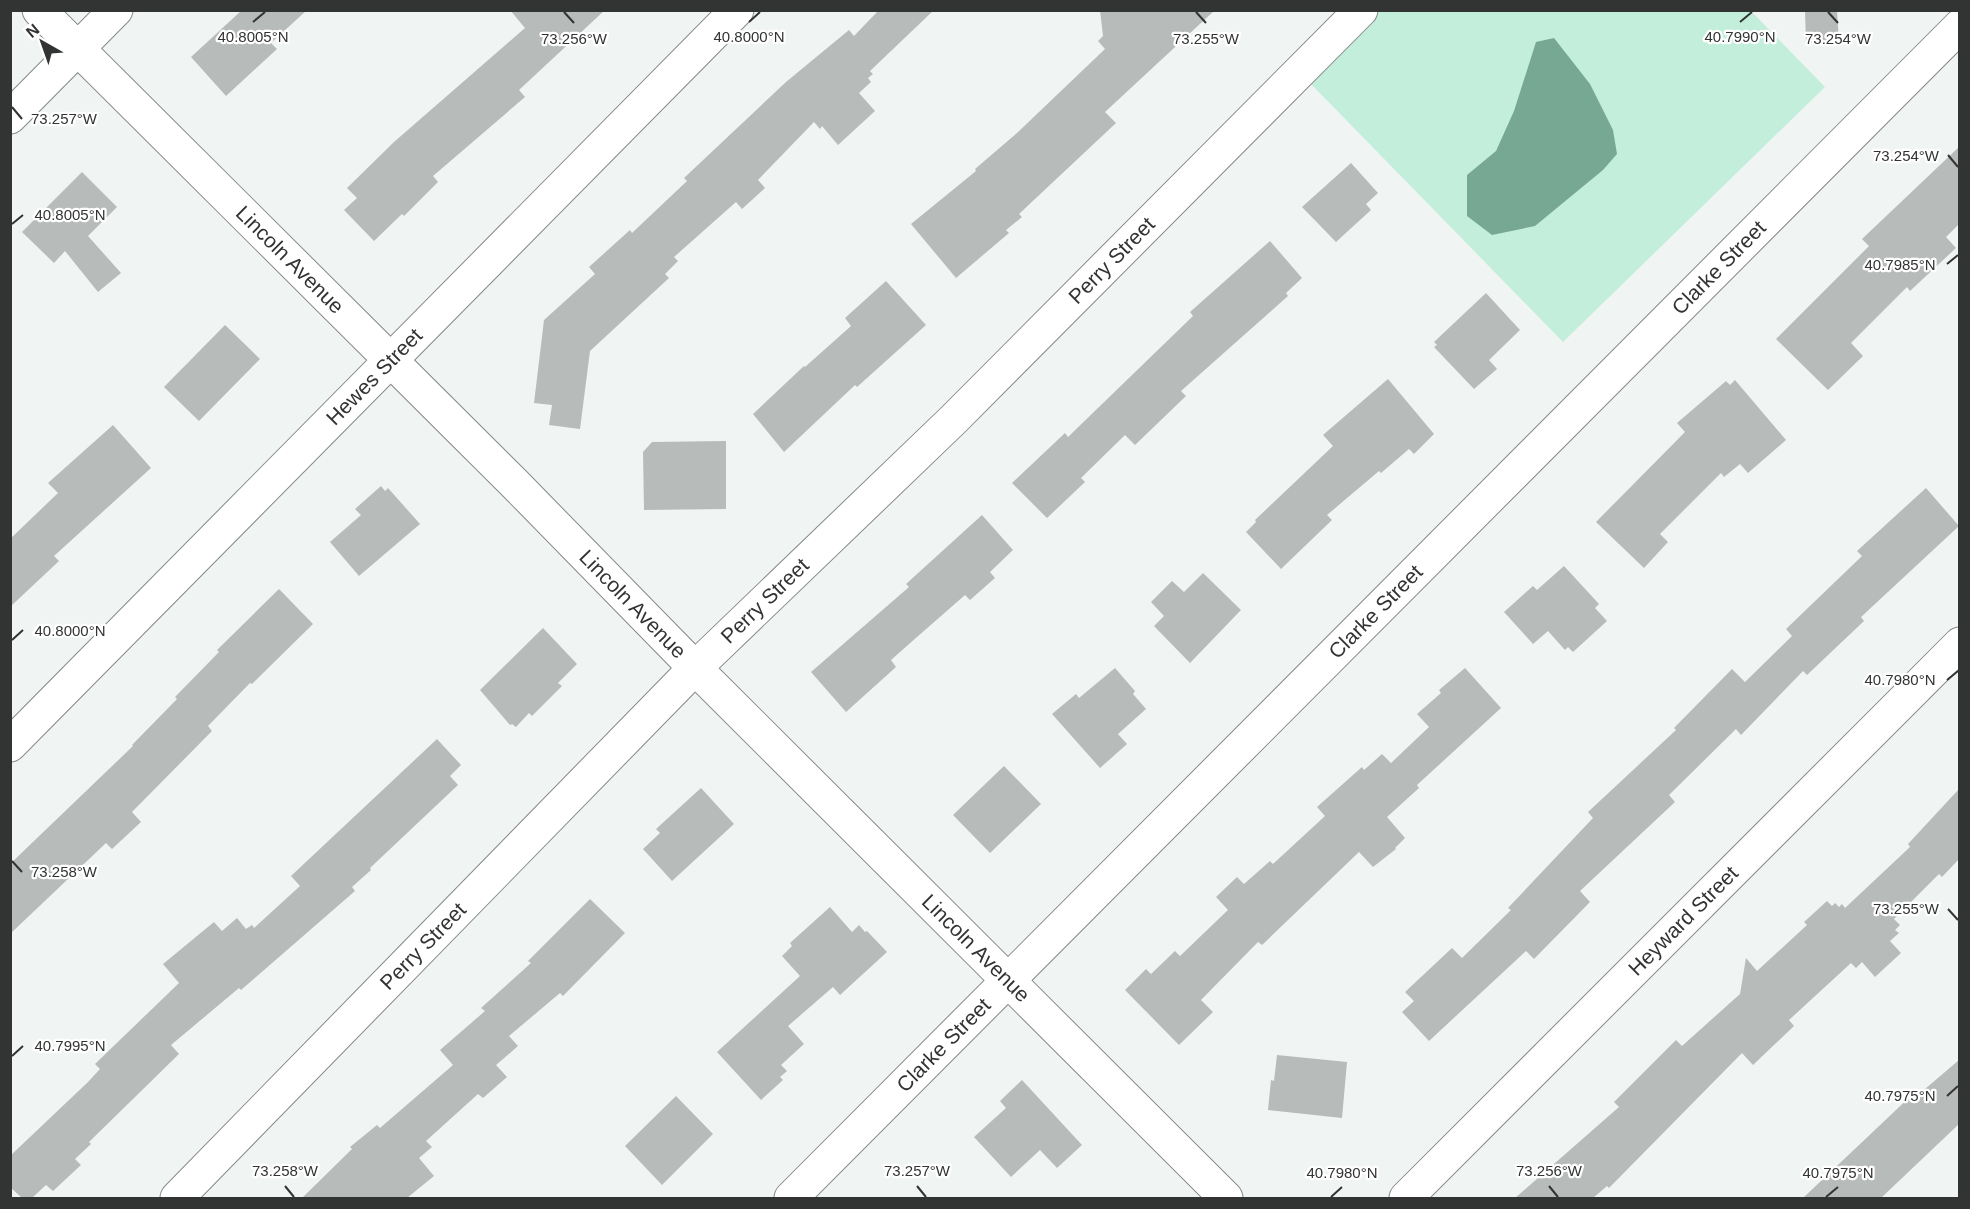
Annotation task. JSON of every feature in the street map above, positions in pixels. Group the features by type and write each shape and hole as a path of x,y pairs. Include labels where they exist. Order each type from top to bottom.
{"street":[{"name":"Lincoln Avenue","path":"39,10 1226,1198"},
{"path":"10,117 116,10"},
{"name":"Hewes Street","path":"10,745 737,10"},
{"name":"Perry Street","path":"177,1198 695,668 954,419 1361,10"},
{"name":"Clarke Street","path":"791,1198 1959,26"},
{"name":"Heyward Street","path":"1406,1198 1959,644"}],"shaded area":[{"path":"1750,10 1825,87 1563,342 1307,80 1379,11"},
{"path":"1554,38 1590,84 1613,130 1617,154 1603,170 1535,226 1492,235 1467,216 1467,175 1496,151 1514,111 1536,42"}],"building":[{"path":"242,10 307,10 271,43 277,49 226,96 191,57"},
{"path":"510,10 605,10 519,90 525,97 433,176 438,182 404,216 402,214 374,241 344,210 357,198 347,188 394,142 525,28"},
{"path":"879,10 934,10 870,71 873,74 868,78 871,82 859,93 875,111 838,145 822,126 820,129 814,122 758,180 765,188 742,209 736,202 674,257 678,261 665,274 669,278 590,351 580,429 549,425 552,405 534,403 544,320 595,274 589,267 630,230 632,233 687,181 684,178 786,82 849,30 854,36"},
{"path":"1100,10 1215,10 1105,112 1116,123 1019,214 1022,217 1006,230 1009,233 956,278 911,224 976,171 975,169 1017,133 1105,49 1098,41 1103,36"},
{"path":"1805,10 1837,10 1839,43 1806,43"},
{"path":"1959,147 1959,224 1946,237 1956,248 1910,291 1907,287 1851,343 1863,356 1828,390 1776,339 1869,246 1862,239"},
{"path":"1351,163 1378,193 1366,204 1371,210 1336,242 1302,207"},
{"path":"82,172 117,207 88,236 121,273 98,292 65,251 54,263 22,232"},
{"path":"1270,241 1302,278 1286,293 1288,296 1181,391 1186,396 1135,445 1125,435 1081,478 1085,482 1047,518 1012,483 1065,433 1068,437 1193,316 1190,312"},
{"path":"886,281 926,325 857,387 855,385 784,452 753,414 851,326 845,318"},
{"path":"1486,293 1520,330 1489,360 1497,369 1474,389 1434,347 1437,345 1434,342"},
{"path":"225,325 260,359 199,421 164,387"},
{"path":"1388,379 1434,434 1414,454 1409,449 1327,515 1332,520 1281,569 1246,532 1256,522 1255,520 1333,446 1323,435"},
{"path":"1735,380 1786,440 1748,473 1740,464 1724,477 1721,473 1660,534 1668,542 1644,568 1596,522 1685,432 1677,423 1726,381 1730,385"},
{"path":"113,425 151,468 54,556 59,561 10,607 10,539 58,493 48,483"},
{"path":"726,441 726,509 644,510 643,452 652,442"},
{"path":"381,486 385,491 388,488 420,524 359,576 330,542 361,515 355,509"},
{"path":"1926,488 1959,526 1861,617 1864,621 1807,675 1803,671 1741,735 1736,729 1669,795 1675,802 1580,891 1590,902 1534,959 1526,951 1429,1041 1402,1012 1414,1001 1405,992 1452,948 1462,958 1511,910 1508,908 1593,818 1588,812 1676,730 1674,728 1732,669 1745,682 1792,636 1786,629 1862,556 1857,551"},
{"path":"982,515 1013,550 990,572 995,578 970,600 965,595 891,660 896,667 846,712 811,672 909,587 906,584"},
{"path":"1564,566 1599,604 1595,608 1607,621 1573,652 1568,647 1565,650 1548,631 1533,644 1504,612 1533,586 1537,590"},
{"path":"1203,573 1241,610 1190,663 1154,626 1164,616 1151,602 1172,581 1184,592"},
{"path":"279,589 313,624 208,726 212,731 132,812 141,822 112,849 106,843 10,934 10,864 133,746 177,699 175,697 219,652 217,650"},
{"path":"543,628 577,664 558,683 562,686 532,716 529,713 516,727 510,725 480,690"},
{"path":"1115,668 1135,691 1133,694 1146,709 1118,734 1127,744 1100,768 1052,714 1076,694 1079,698"},
{"path":"1465,668 1501,708 1417,785 1419,788 1387,817 1405,838 1396,849 1373,867 1359,852 1262,945 1258,942 1201,1000 1213,1012 1179,1045 1125,990 1146,969 1151,974 1175,951 1180,956 1228,910 1216,897 1237,877 1244,884 1270,861 1273,864 1325,816 1317,807 1362,767 1364,770 1382,754 1391,763 1429,727 1417,714 1441,693 1439,690"},
{"path":"437,739 461,765 450,776 458,785 370,868 371,870 352,887 355,891 241,990 239,988 171,1045 179,1054 89,1142 91,1144 75,1159 81,1165 53,1191 46,1185 32,1198 22,1198 10,1187 10,1156 88,1082 100,1069 95,1064 179,983 163,964 214,922 222,931 237,918 246,929 252,925 254,928 300,886 291,876"},
{"path":"1004,766 1041,804 990,853 953,815"},
{"path":"701,788 734,824 672,881 643,849 660,833 656,829"},
{"path":"1959,789 1959,859 1942,877 1939,874 1894,919 1900,925 1895,930 1899,933 1890,941 1901,953 1875,977 1862,962 1856,968 1851,963 1789,1020 1794,1026 1753,1065 1742,1053 1609,1188 1607,1186 1593,1198 1515,1198 1619,1107 1614,1102 1676,1040 1682,1046 1740,994 1746,958 1757,971 1807,925 1804,922 1827,901 1832,906 1835,903 1839,907 1842,904 1845,908 1910,847 1908,844"},
{"path":"590,899 625,933 563,996 560,993 509,1036 518,1046 496,1065 507,1077 483,1098 478,1094 426,1141 432,1147 419,1158 434,1176 407,1198 302,1198 352,1149 350,1147 377,1125 380,1128 453,1065 440,1050 485,1011 481,1008 531,963 528,961"},
{"path":"830,907 852,932 859,925 887,952 840,995 833,987 788,1026 804,1044 781,1065 787,1071 780,1077 783,1080 761,1100 717,1052 800,976 782,956 792,946 790,943"},
{"path":"1277,1055 1347,1062 1342,1118 1268,1110 1271,1080 1274,1081"},
{"path":"1959,1060 1959,1124 1881,1198 1803,1198 1915,1092 1918,1095"},
{"path":"1022,1080 1082,1145 1057,1168 1040,1150 1011,1177 974,1137 1006,1108 1000,1101"},
{"path":"676,1096 713,1134 662,1185 625,1146"}]}
